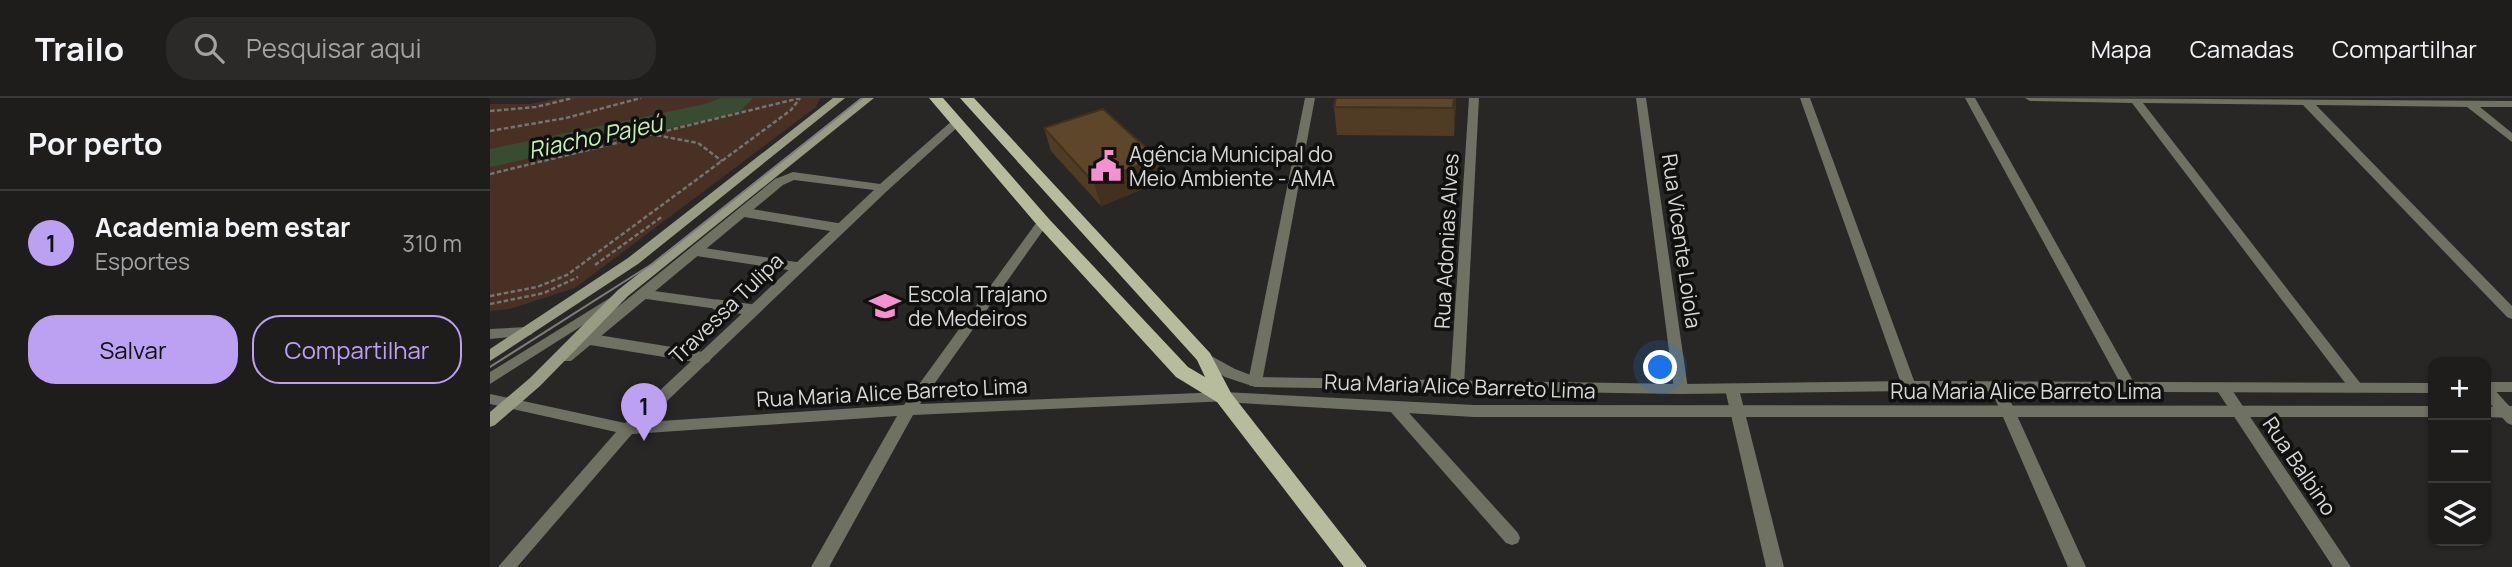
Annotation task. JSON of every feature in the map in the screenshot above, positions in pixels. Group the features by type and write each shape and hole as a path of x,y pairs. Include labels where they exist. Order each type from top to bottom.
{"main road":[{"path":"490,356 633,261 840,98"},
{"path":"490,422 535,382 624,293 869,98"},
{"path":"936,98 1043,222 1182,372 1224,397"},
{"path":"967,98 1204,357 1224,397 1356,567"}],"street":[{"path":"1224,397 1255,382 1310,98"},
{"name":"Rua Adonias Alves","path":"1457,386 1474,98"},
{"name":"Rua Vicente Loiola","path":"1641,98 1681,389"},
{"path":"1805,98 1909,386"},
{"path":"1970,98 2130,388"},
{"path":"2030,98 2512,104"},
{"path":"2135,99 2357,388"},
{"path":"2306,102 2512,314"},
{"path":"2470,104 2512,139"},
{"name":"Travessa Tulipa","path":"507,567 628,429 840,228 957,122"},
{"path":"535,382 779,182 793,176 883,188"},
{"path":"820,567 908,410 1043,222"},
{"path":"490,379 624,293"},
{"path":"490,334 526,332"},
{"name":"Rua Maria Alice Barreto Lima","path":"1204,357 1230,373 1255,382 1681,389 1909,386 2428,388"},
{"path":"1997,387 2077,567"},
{"path":"2491,389 2512,387"},
{"name":"Rua Balbino","path":"2222,388 2342,567"},
{"path":"1732,389 1775,567"},
{"path":"2491,394 2510,414"},
{"name":"Rua Maria Alice Barreto Lima","path":"490,399 628,429 908,410 1224,397 1474,411 2428,412"},
{"path":"1395,407 1512,538"},
{"path":"2491,412 2510,414"}],"lane":[{"path":"741,212 840,228"},
{"path":"694,251 799,267"},
{"path":"643,293 753,310"},
{"path":"588,339 705,358"}],"path":[{"path":"490,111 536,107 573,98"},
{"path":"490,131 601,111 641,98"},
{"path":"490,174 644,134 757,111 800,98"},
{"path":"490,296 537,287 568,275 792,110 800,98"},
{"path":"644,134 688,138 715,152 722,161"},
{"path":"592,267 668,212"},
{"path":"490,304 544,293 582,275"}],"shaded area":[{"path":"559,98 820,98 816,107 575,288 510,309 490,311 490,104 530,104"}],"building":[{"path":"1336,98 1454,98 1453,108 1334,107"},
{"path":"1103,109 1157,158 1094,183 1044,128"}],"waterway":[{"name":"Riacho Pajeú","path":"490,158 712,111 730,105 739,98"}],"tram line":[{"path":"490,367 652,264 862,98"}],"place":[{"name":"Agência Municipal do Meio Ambiente - AMA","path":"1106,166"},
{"name":"Escola Trajano de Medeiros","path":"885,306"},
{"name":"Academia bem estar","path":"644,441"}]}
